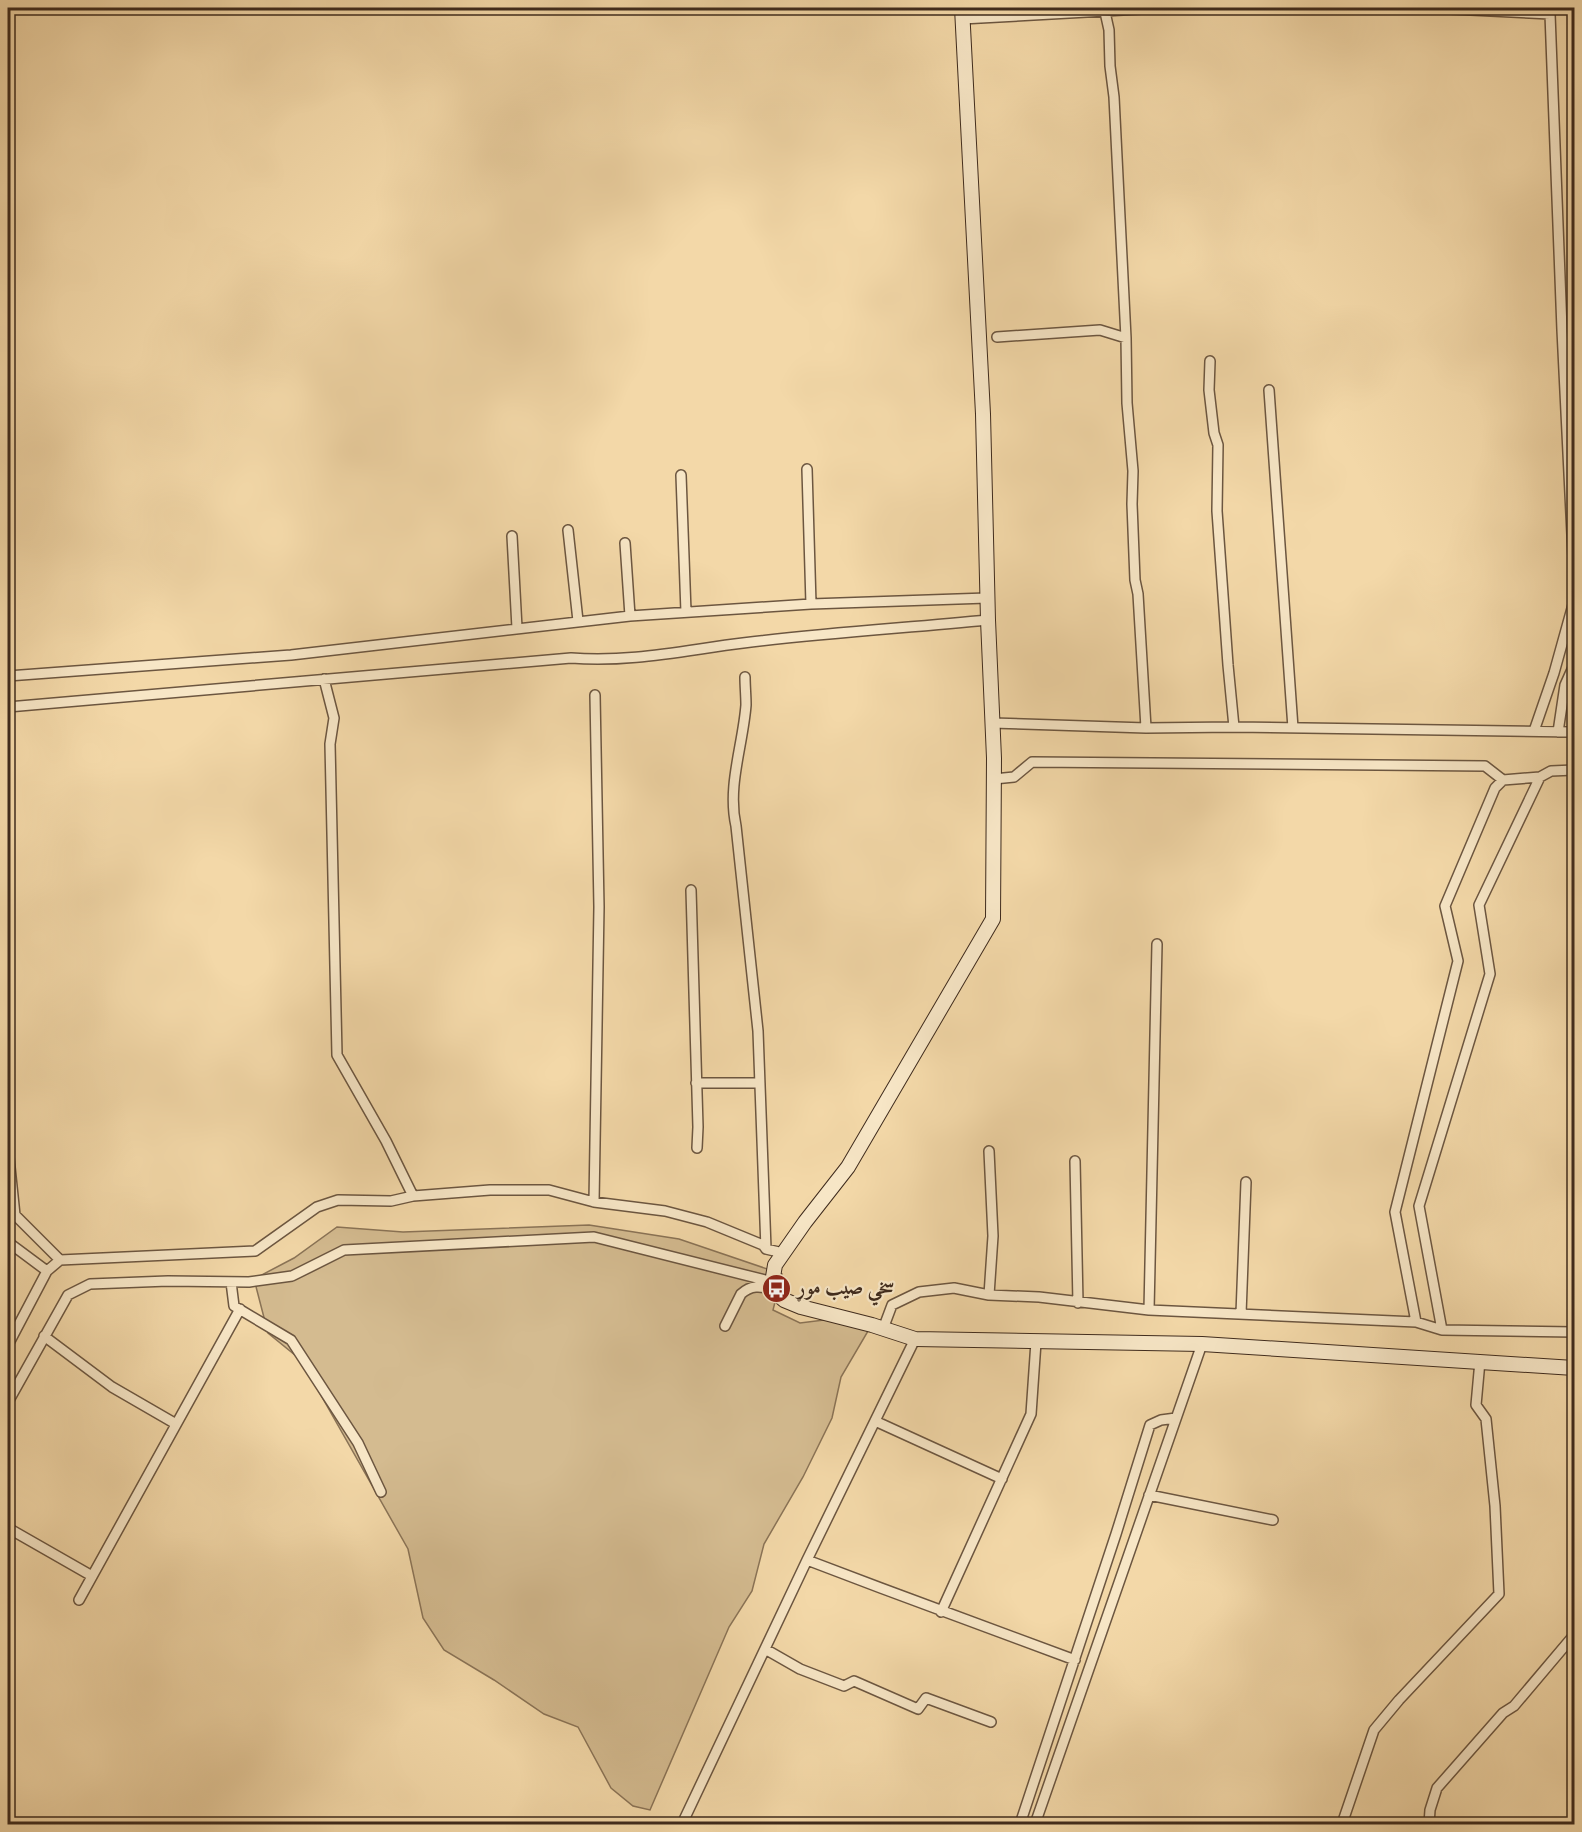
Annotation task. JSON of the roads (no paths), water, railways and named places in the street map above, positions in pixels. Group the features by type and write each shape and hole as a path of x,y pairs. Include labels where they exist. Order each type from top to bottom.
{"street":[{"path":"772,1286 775,1265 848,1167 993,919 994,779 987,620 983,414 962,13 1105,12 1159,8"},
{"path":"1430,8 1550,14 1562,330 1575,576"},
{"path":"1105,12 1109,30 1114,97 1133,471 1135,580 1138,594 1146,728"},
{"path":"997,337 1100,330 1126,338"},
{"path":"1210,361 1209,390 1214,433 1218,445 1217,511 1234,727"},
{"path":"1269,390 1293,728"},
{"path":"807,469 811,604"},
{"path":"681,475 686,612"},
{"path":"568,530 578,621"},
{"path":"512,536 517,628"},
{"path":"624,543 630,616"},
{"path":"8,676 291,655 630,616 811,604 987,598"},
{"path":"1534,730 1554,674 1575,602"},
{"path":"8,707 571,658 590,660 662,655 742,643 987,620"},
{"path":"1558,732 1565,685 1575,665"},
{"path":"745,677 746,705 733,811 758,1031 766,1249"},
{"path":"324,679 334,718 330,744 337,1055 386,1141 412,1196"},
{"path":"594,1202 599,907 595,695"},
{"path":"992,723 1146,728 1234,727 1575,732"},
{"path":"994,779 1014,777 1032,762 1044,762 1485,766 1503,780"},
{"path":"1416,1322 1395,1212 1458,961 1445,906 1495,788 1503,780 1540,777 1551,771 1575,770"},
{"path":"1442,1330 1419,1206 1490,974 1479,905 1540,777"},
{"path":"691,890 697,1148"},
{"path":"1149,1310 1157,944"},
{"path":"696,1083 759,1083"},
{"path":"8,1148 15,1215 60,1260"},
{"path":"989,1151 993,1236 989,1294"},
{"path":"1075,1161 1078,1303"},
{"path":"1241,1314 1246,1182"},
{"path":"8,1345 47,1272 60,1260 255,1251 317,1207 338,1200 391,1201 412,1196 490,1190 549,1190 594,1202 657,1209 707,1222 763,1245 766,1249 783,1253"},
{"path":"8,1402 69,1295 90,1284 168,1281 249,1282 292,1276 344,1250 594,1237 772,1286 784,1300 801,1307 915,1339 1202,1344 1575,1368"},
{"path":"8,1242 47,1272"},
{"path":"231,1282 234,1306 291,1340 358,1443 381,1492"},
{"path":"725,1326 745,1290 772,1286"},
{"path":"883,1329 892,1305 919,1292 954,1288 989,1294 1149,1310 1416,1322 1442,1330 1575,1332"},
{"path":"79,1600 240,1309"},
{"path":"44,1336 112,1387 176,1424"},
{"path":"682,1824 915,1339"},
{"path":"941,1612 1031,1414 1036,1342"},
{"path":"1035,1824 1202,1344"},
{"path":"1342,1824 1374,1730 1399,1700 1499,1594 1495,1506 1486,1419 1476,1405 1480,1361"},
{"path":"1020,1824 1150,1425 1161,1420 1176,1418"},
{"path":"875,1421 1002,1479"},
{"path":"1149,1495 1273,1520"},
{"path":"8,1528 92,1576"},
{"path":"807,1560 941,1612 969,1620 1075,1660"},
{"path":"1429,1824 1430,1810 1437,1788 1503,1713 1514,1706 1575,1635"},
{"path":"765,1649 800,1669 844,1686 854,1681 918,1709 926,1698 991,1722"}],"place":[{"name":"سخي صیب موړ","path":"776,1288"}]}
